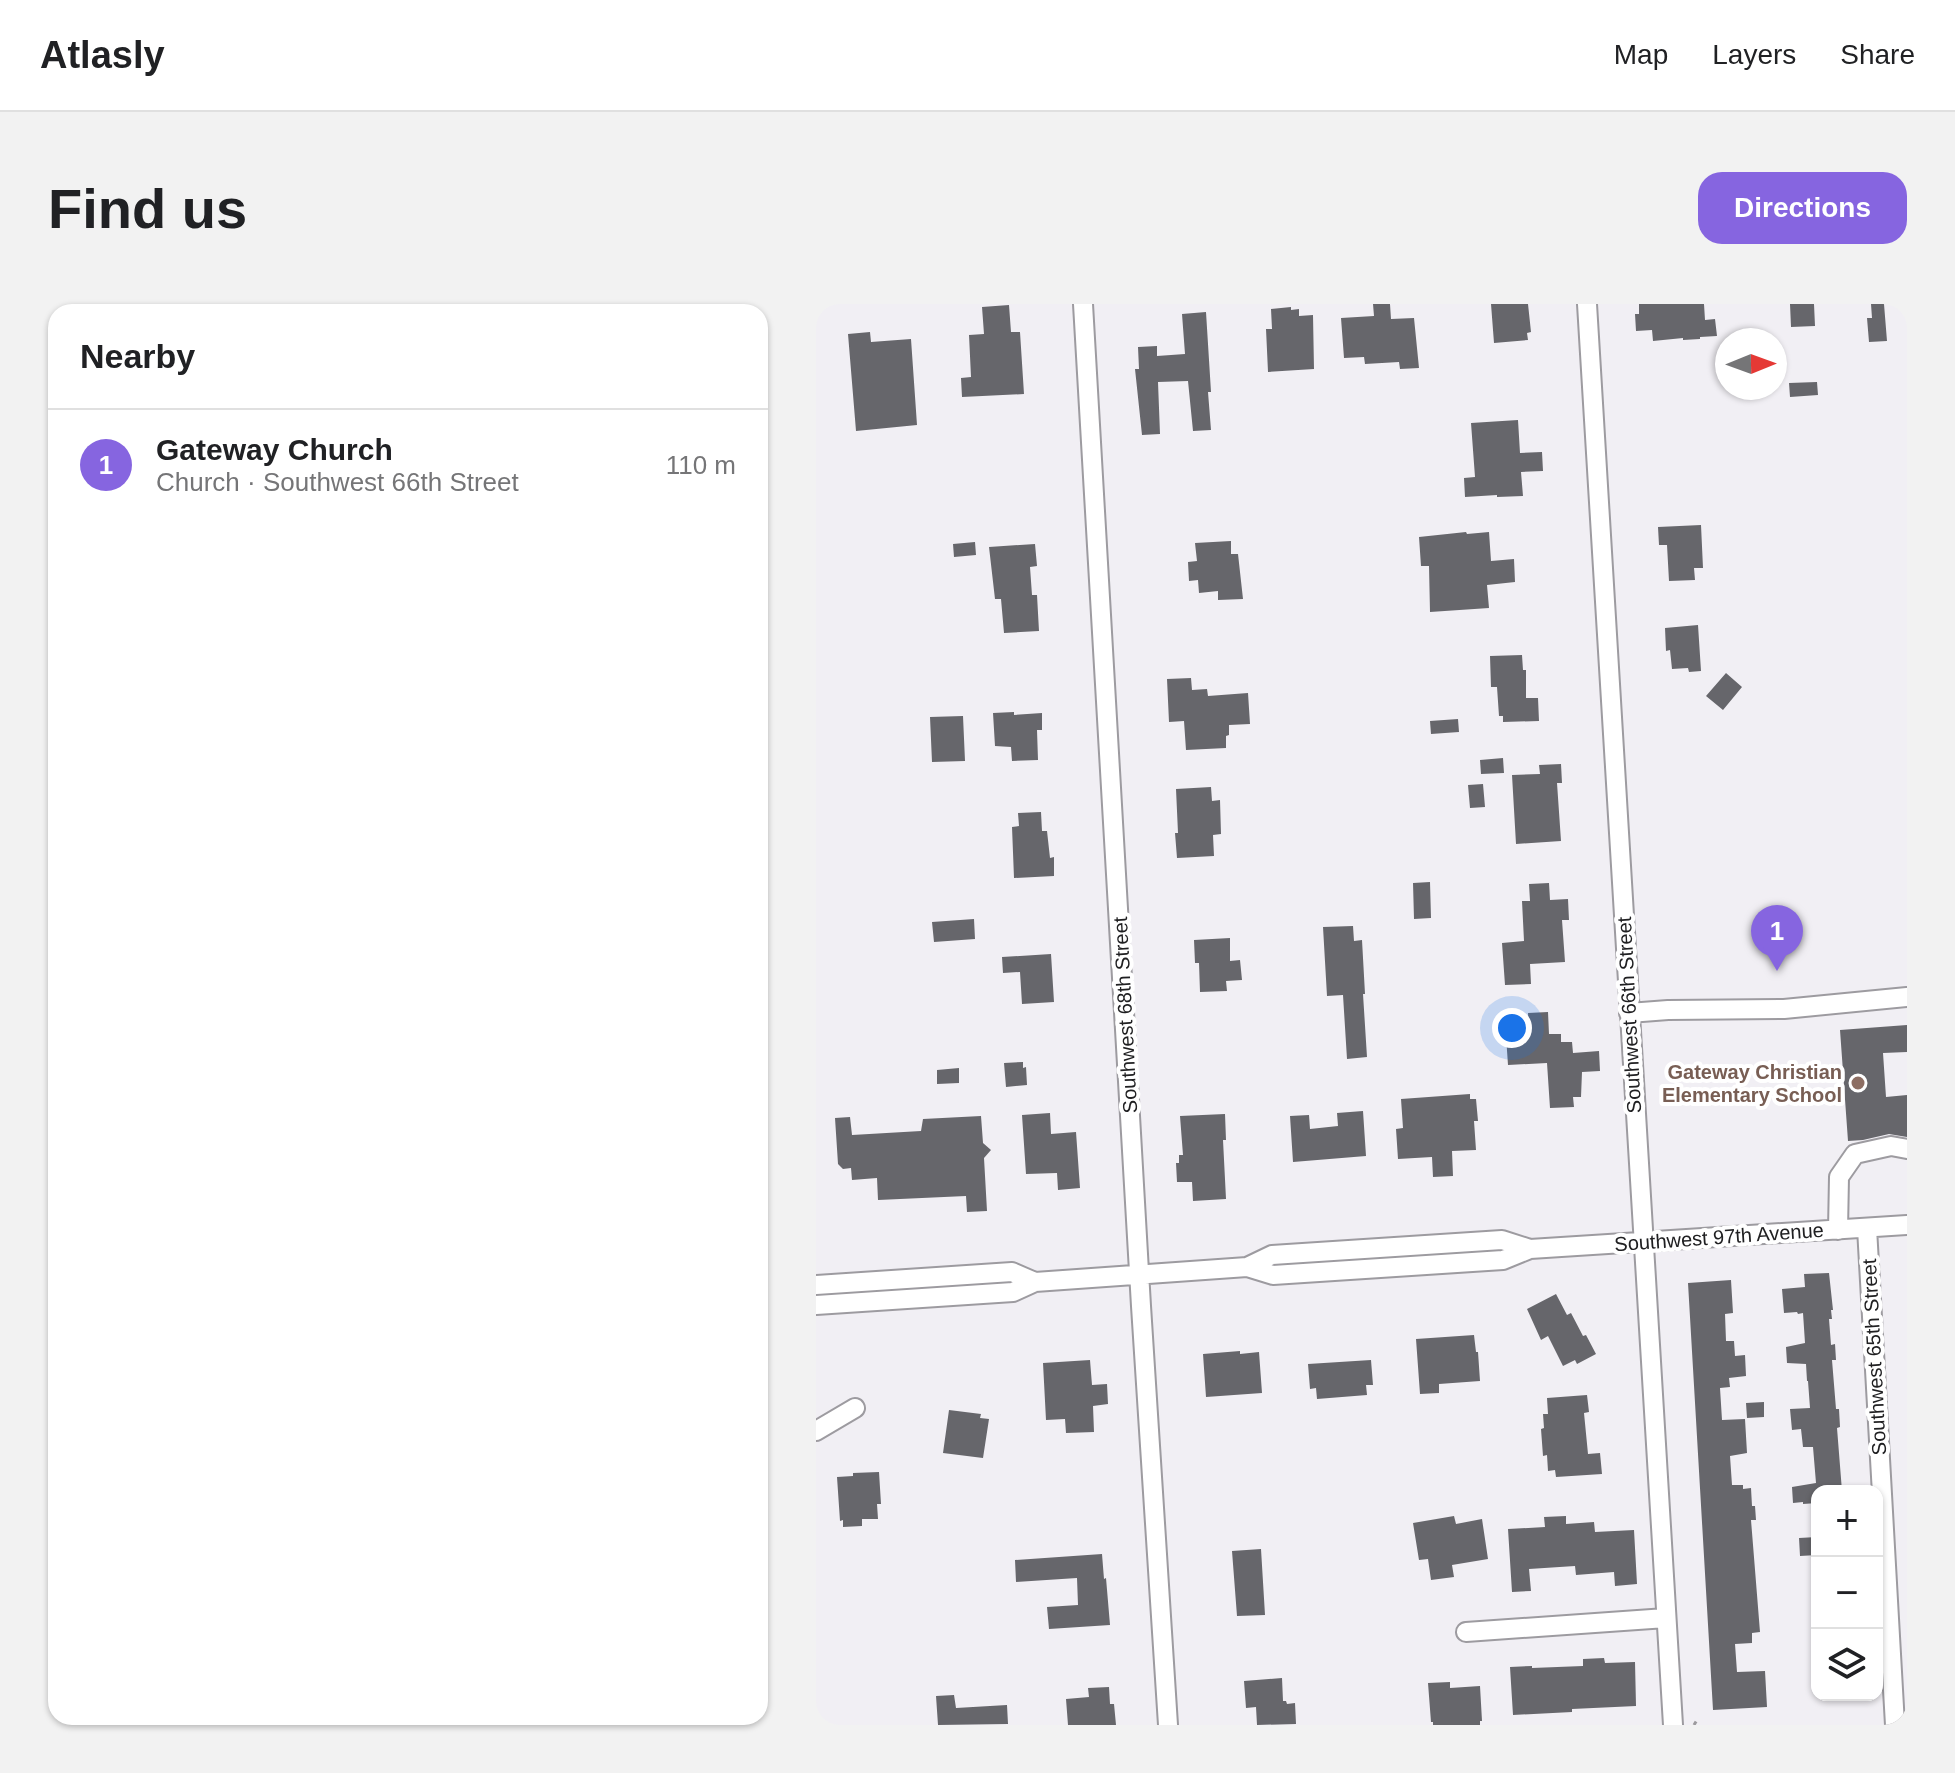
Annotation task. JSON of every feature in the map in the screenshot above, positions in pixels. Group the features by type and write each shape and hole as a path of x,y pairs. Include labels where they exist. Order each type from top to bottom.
{"street":[{"name":"Southwest 68th Street","path":"1083,304 1168,1725"},
{"name":"Southwest 66th Street","path":"1587,304 1673,1725"},
{"path":"1629,1013 1784,1009 1907,997"},
{"path":"1838,1230 1839,1177 1855,1154 1891,1146 1907,1149"},
{"name":"Southwest 97th Avenue","path":"816,1305 1013,1292 1035,1282 1140,1274 1247,1267 1273,1275 1503,1260 1530,1249 1907,1225"},
{"name":"Southwest 65th Street","path":"1867,1228 1895,1725"},
{"name":"Southwest 97th Avenue","path":"816,1285 1012,1272 1035,1282"},
{"path":"816,1431 855,1408"},
{"path":"1466,1632 1666,1618"}],"path":[{"path":"1694,1725 1697,1720"}],"building":[{"path":"1373,304 1390,304 1391,319 1414,318 1419,368 1400,369 1399,362 1365,364 1364,357 1344,358 1341,318 1374,316"},
{"path":"1491,304 1528,304 1531,332 1527,333 1528,340 1494,343"},
{"path":"1639,304 1704,304 1705,320 1715,319 1715,336 1653,341 1652,330 1636,331 1635,314 1639,314"},
{"path":"1790,304 1814,304 1815,326 1791,327"},
{"path":"1871,304 1884,304 1887,341 1869,342 1867,318 1872,318"},
{"path":"1009,305 1011,332 1020,332 1024,394 962,397 961,378 971,377 969,335 984,334 982,307"},
{"path":"1291,307 1291,310 1299,309 1299,316 1313,315 1314,369 1268,372 1266,329 1272,329 1271,309"},
{"path":"1206,312 1211,430 1193,431 1188,381 1158,382 1160,434 1142,435 1135,369 1139,369 1138,347 1157,346 1157,356 1185,354 1182,314"},
{"path":"870,332 871,342 911,339 917,425 856,431 848,334"},
{"path":"1817,382 1818,395 1790,397 1789,383"},
{"path":"1518,420 1520,453 1542,452 1543,471 1521,472 1523,496 1465,497 1464,478 1475,477 1471,423"},
{"path":"1701,525 1703,568 1694,568 1695,580 1669,581 1667,545 1659,545 1658,527"},
{"path":"1489,532 1491,561 1514,559 1515,582 1487,585 1489,608 1430,612 1429,566 1421,566 1419,537"},
{"path":"1231,541 1231,554 1238,554 1243,599 1218,600 1218,591 1199,593 1198,580 1189,581 1188,562 1197,561 1195,543"},
{"path":"975,542 976,555 954,557 953,544"},
{"path":"1035,544 1037,566 1030,567 1032,595 1037,595 1039,631 1004,633 1001,599 995,599 989,547"},
{"path":"1698,625 1701,671 1672,669 1670,650 1666,651 1665,628"},
{"path":"1522,655 1523,670 1526,670 1526,698 1538,698 1539,721 1503,722 1503,716 1499,716 1497,687 1491,687 1490,656"},
{"path":"1726,673 1742,687 1723,710 1706,696"},
{"path":"1191,678 1192,690 1207,689 1208,696 1248,693 1250,724 1229,725 1226,748 1186,750 1184,721 1169,722 1167,679"},
{"path":"1014,712 1014,715 1042,713 1042,730 1037,730 1038,760 1012,761 1011,747 995,746 993,713"},
{"path":"963,716 965,761 932,762 930,717"},
{"path":"1458,719 1459,732 1431,734 1430,721"},
{"path":"1503,758 1504,773 1481,774 1480,760"},
{"path":"1561,764 1562,783 1557,783 1561,841 1516,844 1512,775 1540,774 1539,765"},
{"path":"1483,784 1485,807 1470,808 1468,785"},
{"path":"1211,787 1212,801 1220,800 1221,834 1213,835 1214,856 1177,858 1176,789"},
{"path":"1041,812 1042,831 1047,831 1050,858 1054,857 1054,876 1014,878 1012,827 1019,826 1018,813"},
{"path":"1430,882 1431,918 1414,919 1413,883"},
{"path":"1549,883 1550,900 1568,899 1569,920 1562,920 1565,962 1530,964 1531,984 1505,985 1502,943 1524,941 1522,901 1530,901 1529,884"},
{"path":"974,919 975,939 934,942 932,922"},
{"path":"1353,926 1354,941 1362,940 1367,1057 1347,1059 1343,995 1327,996 1323,927"},
{"path":"1230,938 1230,961 1240,960 1242,980 1226,981 1227,991 1200,992 1194,940"},
{"path":"1051,954 1054,1002 1022,1004 1020,972 1003,973 1002,957"},
{"path":"1548,1012 1549,1034 1561,1034 1561,1042 1572,1042 1573,1053 1599,1051 1600,1071 1582,1072 1581,1097 1573,1097 1574,1107 1550,1108 1547,1063 1508,1065 1506,1036 1529,1035 1528,1013"},
{"path":"1907,1025 1907,1052 1883,1053 1886,1097 1907,1095 1907,1137 1889,1134 1848,1141 1840,1030"},
{"path":"1023,1062 1027,1085 1006,1087 1004,1063"},
{"path":"959,1068 959,1083 937,1084 937,1070"},
{"path":"1470,1094 1470,1099 1476,1099 1476,1150 1452,1151 1453,1176 1433,1177 1432,1157 1398,1159 1396,1129 1403,1128 1401,1099"},
{"path":"1363,1111 1366,1156 1293,1162 1290,1116 1309,1115 1310,1129 1338,1126 1337,1113"},
{"path":"1050,1113 1051,1134 1076,1132 1080,1188 1058,1190 1057,1173 1026,1174 1022,1115"},
{"path":"1225,1114 1226,1199 1193,1201 1192,1182 1177,1182 1176,1163 1179,1163 1179,1155 1183,1155 1180,1116"},
{"path":"981,1116 983,1143 991,1150 984,1158 987,1211 967,1212 966,1196 878,1200 877,1178 852,1180 851,1168 843,1169 838,1164 835,1118 850,1117 852,1135 921,1131 923,1119"},
{"path":"1829,1273 1833,1310 1832,1319 1829,1319 1831,1345 1835,1344 1836,1360 1832,1360 1836,1409 1839,1409 1840,1427 1837,1428 1842,1485 1811,1485 1811,1503 1803,1504 1793,1503 1792,1487 1816,1483 1813,1447 1803,1447 1801,1429 1792,1430 1790,1409 1810,1408 1806,1364 1787,1363 1786,1347 1805,1343 1803,1313 1784,1313 1782,1289 1805,1287 1804,1274"},
{"path":"1731,1280 1733,1313 1725,1314 1726,1341 1734,1341 1735,1356 1745,1355 1746,1376 1729,1378 1730,1387 1720,1388 1722,1420 1745,1419 1747,1453 1730,1456 1732,1485 1751,1488 1752,1506 1755,1506 1756,1520 1751,1520 1760,1632 1752,1633 1752,1643 1735,1644 1737,1672 1765,1671 1767,1707 1713,1710 1688,1283"},
{"path":"1556,1294 1567,1315 1571,1313 1596,1354 1577,1364 1575,1360 1563,1366 1548,1336 1541,1340 1527,1309"},
{"path":"1474,1335 1480,1381 1439,1384 1439,1393 1420,1394 1416,1339"},
{"path":"1240,1351 1240,1354 1259,1352 1262,1393 1206,1397 1203,1354"},
{"path":"1090,1360 1092,1385 1107,1384 1108,1404 1093,1406 1094,1432 1066,1433 1065,1419 1046,1420 1043,1363"},
{"path":"1371,1360 1373,1385 1366,1385 1367,1395 1317,1399 1316,1388 1310,1389 1308,1364"},
{"path":"1587,1395 1589,1412 1584,1413 1588,1454 1600,1453 1602,1474 1556,1477 1555,1470 1548,1471 1547,1455 1543,1456 1541,1429 1544,1428 1543,1414 1548,1414 1547,1398"},
{"path":"1764,1402 1764,1417 1747,1418 1746,1403"},
{"path":"949,1410 981,1414 980,1418 989,1419 983,1458 943,1453"},
{"path":"879,1472 881,1504 877,1504 878,1519 862,1519 862,1526 843,1527 837,1477"},
{"path":"1454,1516 1456,1524 1482,1519 1488,1559 1452,1565 1454,1577 1431,1580 1428,1559 1419,1560 1413,1523"},
{"path":"1566,1516 1566,1524 1594,1522 1595,1532 1634,1530 1637,1584 1615,1586 1614,1572 1576,1575 1575,1566 1529,1569 1531,1591 1512,1592 1508,1529 1545,1527 1544,1517"},
{"path":"1811,1537 1811,1555 1800,1556 1799,1538"},
{"path":"1261,1549 1265,1615 1237,1616 1232,1551"},
{"path":"1102,1554 1110,1625 1049,1629 1047,1607 1078,1605 1077,1578 1016,1582 1015,1560"},
{"path":"1604,1658 1605,1663 1635,1662 1636,1706 1513,1715 1510,1667 1583,1666 1583,1659"},
{"path":"1282,1678 1283,1701 1295,1703 1296,1724 1257,1725 1256,1707 1246,1708 1244,1681"},
{"path":"1450,1682 1450,1688 1480,1686 1480,1725 1433,1725 1428,1683"},
{"path":"1109,1687 1116,1725 1068,1725 1066,1699 1089,1697 1088,1688"},
{"path":"954,1695 956,1708 1007,1705 1008,1724 938,1725 936,1696"}],"place":[{"name":"Gateway Church","path":"1777,971"},
{"name":"Gateway Christian Elementary School","path":"1858,1083"}]}
